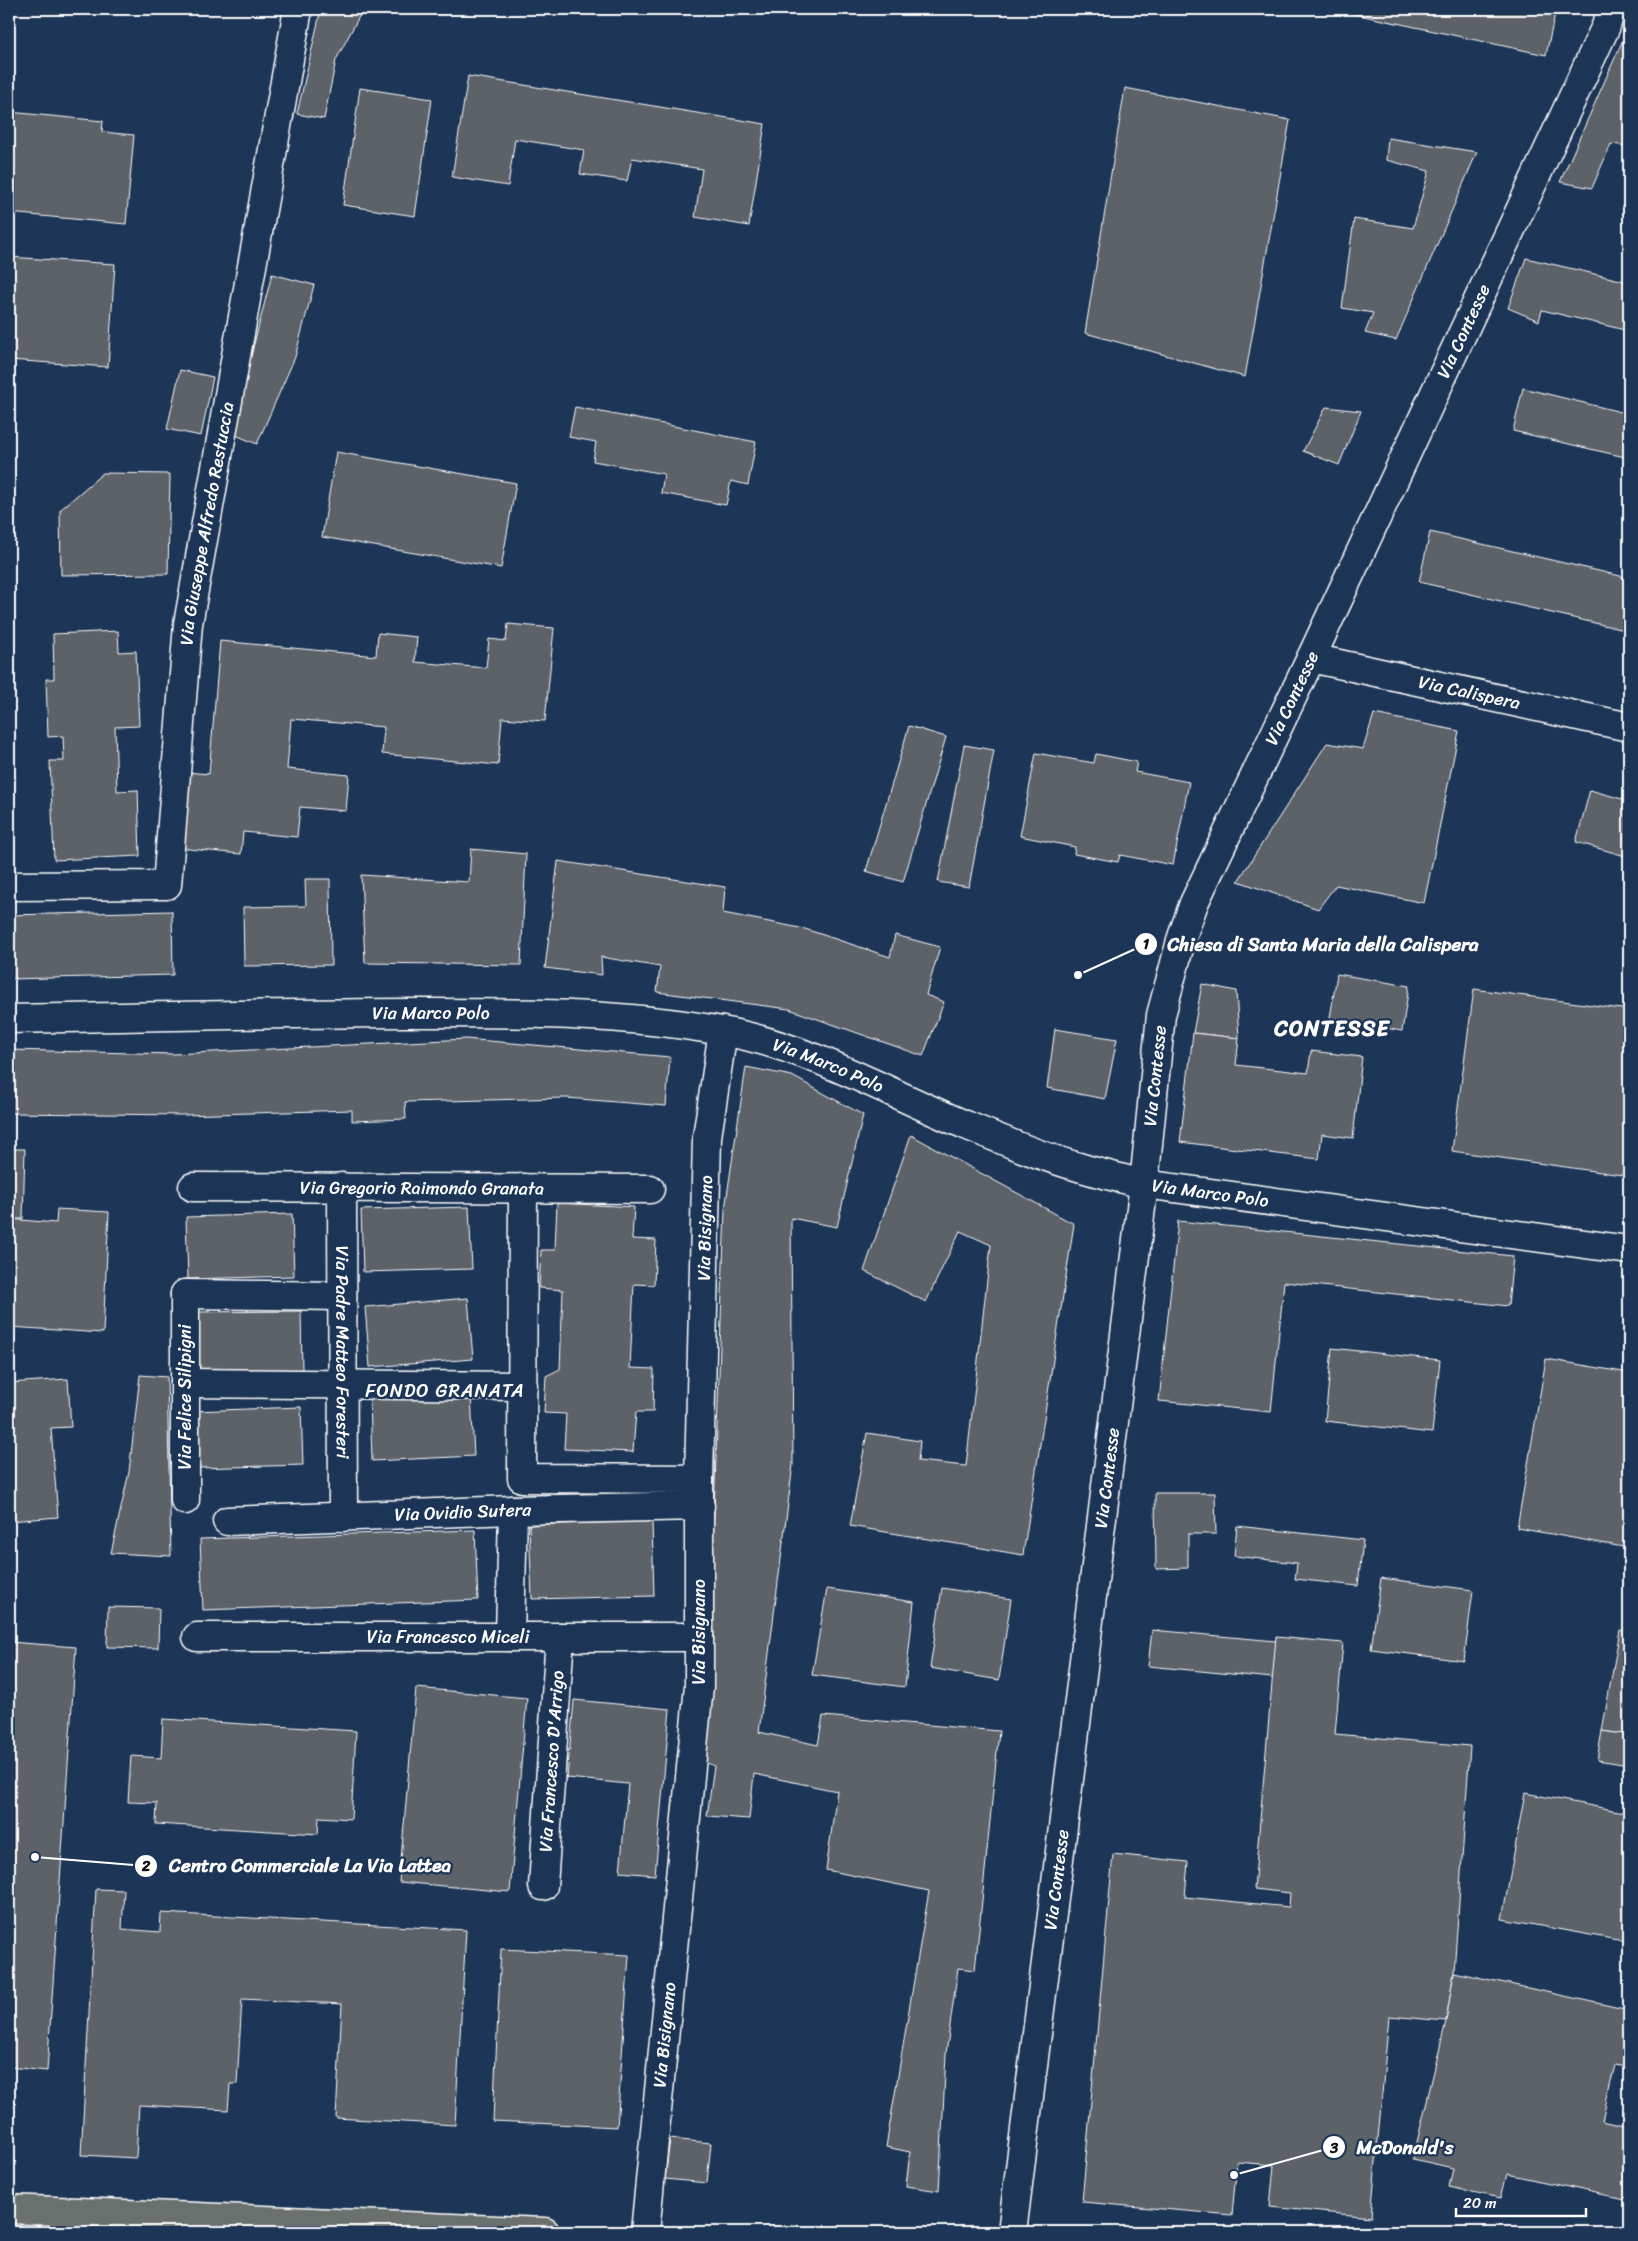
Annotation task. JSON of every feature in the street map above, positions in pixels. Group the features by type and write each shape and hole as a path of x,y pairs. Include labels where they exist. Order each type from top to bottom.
{"main road":[{"path":"9,2209 545,2232"}],"street":[{"name":"Via Giuseppe Alfredo Restuccia","path":"9,886 167,885 188,624 298,9"},
{"name":"Via Contesse","path":"1012,2232 1144,1184 1161,1015 1182,938 1194,903 1311,658 1606,26 1611,9"},
{"name":"Via Calispera","path":"1311,658 1629,727"},
{"name":"Via Marco Polo","path":"9,1019 357,1013 544,1013 613,1017 722,1031 789,1047 835,1065 956,1121 1081,1168 1144,1184 1629,1250"},
{"name":"Via Bisignano","path":"644,2232 699,1686 699,1479 708,1137 722,1031"},
{"name":"Via Gregorio Raimondo Granata","path":"193,1187 650,1189"},
{"name":"Via Padre Matteo Foresteri","path":"342,1187 343,1517"},
{"path":"524,1188 522,1478 699,1479"},
{"name":"Via Felice Silipigni","path":"185,1500 185,1294 342,1296"},
{"path":"185,1384 523,1386"},
{"name":"Via Ovidio Sutera","path":"227,1521 513,1510 700,1506"},
{"path":"510,1637 513,1510"},
{"name":"Via Francesco Miceli","path":"197,1637 699,1637"},
{"name":"Via Francesco D'Arrigo","path":"543,1886 560,1637"}],"building":[{"path":"321,9 363,9 336,60 324,119 297,114"},
{"path":"1146,9 1169,9 1168,14"},
{"path":"1331,9 1556,9 1546,55"},
{"path":"1629,26 1629,146 1611,144 1592,188 1560,182"},
{"path":"468,76 765,124 749,226 695,217 702,169 632,158 627,181 580,174 584,150 515,139 508,186 452,177"},
{"path":"360,88 432,99 415,216 343,205"},
{"path":"1125,88 1290,120 1245,377 1085,333"},
{"path":"9,112 103,121 102,132 134,135 126,224 9,213"},
{"path":"1388,138 1477,152 1396,340 1365,333 1373,313 1342,308 1354,219 1413,228 1429,171 1386,160"},
{"path":"9,257 115,264 108,367 9,360"},
{"path":"1526,258 1629,282 1629,331 1542,310 1539,321 1508,308"},
{"path":"272,274 314,285 295,357 257,444 231,433"},
{"path":"180,370 213,377 201,436 167,429"},
{"path":"1523,388 1629,414 1629,458 1513,431"},
{"path":"575,407 756,442 748,485 731,481 726,505 661,493 664,474 593,461 596,442 569,437"},
{"path":"1326,407 1361,411 1339,465 1303,451"},
{"path":"336,452 516,483 501,568 322,537"},
{"path":"103,473 170,474 168,574 61,575 60,510"},
{"path":"1430,532 1629,578 1629,631 1419,582"},
{"path":"508,624 554,628 545,721 502,718 498,765 382,754 384,727 291,719 287,769 349,775 346,811 300,807 297,837 243,832 241,854 179,848 186,772 209,774 220,641 376,656 378,633 417,637 415,662 486,668 489,639 506,641"},
{"path":"118,631 119,652 136,651 139,726 115,727 117,791 138,790 140,856 54,860 50,761 64,761 63,736 48,737 46,679 54,679 53,634"},
{"path":"1374,714 1459,731 1424,903 1336,885 1318,909 1238,881 1327,743 1363,749"},
{"path":"909,726 946,737 903,882 866,871"},
{"path":"964,745 994,750 969,887 938,882"},
{"path":"1036,753 1094,763 1096,754 1137,762 1135,772 1189,782 1173,865 1120,855 1118,862 1074,854 1075,847 1020,836"},
{"path":"1590,790 1629,801 1629,857 1576,842"},
{"path":"471,849 526,854 521,965 365,963 361,875 469,882"},
{"path":"558,861 725,887 723,913 805,929 890,957 895,935 940,947 926,995 944,1002 923,1056 789,1009 657,992 660,967 601,957 602,975 545,968"},
{"path":"305,879 330,879 331,965 244,966 243,907 306,906"},
{"path":"172,911 173,975 9,979 9,915"},
{"path":"1337,974 1409,986 1402,1031 1330,1018"},
{"path":"1202,984 1236,991 1239,1038 1193,1033"},
{"path":"1474,989 1629,1010 1629,1176 1452,1151"},
{"path":"1055,1029 1117,1039 1105,1099 1047,1088"},
{"path":"1193,1033 1239,1038 1236,1065 1308,1073 1311,1051 1362,1057 1353,1138 1322,1134 1319,1159 1180,1142"},
{"path":"466,1039 670,1057 666,1106 567,1098 405,1102 406,1119 352,1121 352,1110 183,1115 9,1113 9,1050 174,1054"},
{"path":"746,1067 792,1076 863,1115 837,1227 791,1218 793,1464 759,1732 818,1745 823,1716 999,1731 975,1970 958,1968 946,2054 939,2191 906,2186 910,2152 886,2147 929,1891 826,1870 837,1791 754,1774 749,1819 707,1816 714,1766 702,1761 711,1595 725,1209"},
{"path":"911,1135 1074,1224 1023,1555 850,1526 867,1433 920,1441 918,1461 966,1466 991,1245 960,1231 926,1302 864,1271"},
{"path":"9,1149 25,1149 23,1219 9,1219"},
{"path":"557,1203 634,1207 632,1239 656,1240 654,1285 634,1284 630,1368 654,1369 653,1412 636,1412 633,1452 564,1449 566,1414 544,1413 546,1376 560,1369 563,1290 539,1288 541,1250 555,1250"},
{"path":"469,1207 472,1269 363,1272 361,1210"},
{"path":"57,1209 109,1212 103,1333 9,1327 9,1219 56,1223"},
{"path":"292,1214 294,1276 188,1279 186,1217"},
{"path":"1178,1221 1513,1256 1508,1306 1284,1282 1271,1412 1159,1401"},
{"path":"468,1298 473,1359 370,1367 365,1307"},
{"path":"301,1311 302,1371 194,1372 194,1312"},
{"path":"1332,1348 1440,1360 1432,1433 1325,1421"},
{"path":"1546,1359 1629,1373 1629,1548 1517,1528"},
{"path":"140,1375 167,1377 171,1556 111,1553 129,1472"},
{"path":"68,1379 71,1427 51,1428 58,1517 9,1521 9,1383"},
{"path":"471,1395 474,1456 372,1461 370,1400"},
{"path":"301,1407 303,1465 197,1468 195,1411"},
{"path":"1155,1493 1215,1493 1216,1534 1188,1534 1188,1568 1156,1569"},
{"path":"652,1521 654,1596 532,1599 529,1525"},
{"path":"1237,1526 1363,1540 1358,1586 1295,1579 1297,1563 1234,1556"},
{"path":"475,1530 478,1600 203,1610 200,1539"},
{"path":"1381,1578 1473,1590 1464,1661 1371,1649"},
{"path":"942,1588 1011,1599 999,1680 930,1668"},
{"path":"827,1589 914,1602 905,1687 812,1675"},
{"path":"108,1607 159,1608 158,1648 107,1647"},
{"path":"1152,1630 1276,1641 1273,1678 1148,1666"},
{"path":"1620,1630 1629,1632 1629,1735 1602,1731"},
{"path":"1276,1637 1343,1643 1335,1734 1470,1746 1454,1972 1446,2021 1389,2016 1371,2217 1270,2207 1274,2165 1237,2162 1232,2215 1082,2202 1113,1854 1188,1862 1185,1897 1289,1907 1290,1893 1254,1889"},
{"path":"9,1642 76,1647 47,2071 9,2067"},
{"path":"416,1688 527,1698 510,1892 399,1882"},
{"path":"574,1700 670,1709 655,1875 620,1872 628,1784 567,1778"},
{"path":"163,1719 356,1731 351,1819 319,1817 318,1834 156,1824 157,1803 128,1802 131,1756 161,1758"},
{"path":"1602,1731 1629,1735 1629,1765 1597,1760"},
{"path":"1525,1793 1629,1813 1629,1942 1502,1919"},
{"path":"96,1889 124,1890 122,1929 160,1932 161,1913 466,1930 455,2125 336,2118 342,2004 242,1999 237,2084 230,2084 228,2110 139,2105 136,2158 81,2155"},
{"path":"501,1949 629,1955 617,2127 493,2121"},
{"path":"1454,1972 1629,2010 1629,2068 1615,2065 1602,2120 1629,2126 1629,2200 1507,2174 1501,2198 1449,2187 1453,2168 1413,2159 1446,2021"},
{"path":"670,2139 711,2143 707,2183 665,2179"}],"place":[{"name":"Chiesa di Santa Maria della Calispera","path":"1078,975"},
{"name":"Centro Commerciale La Via Lattea","path":"35,1857"},
{"name":"McDonald's","path":"1234,2175"}],"district":[{"name":"CONTESSE","path":"1332,1028"},
{"name":"FONDO GRANATA","path":"445,1390"}]}
